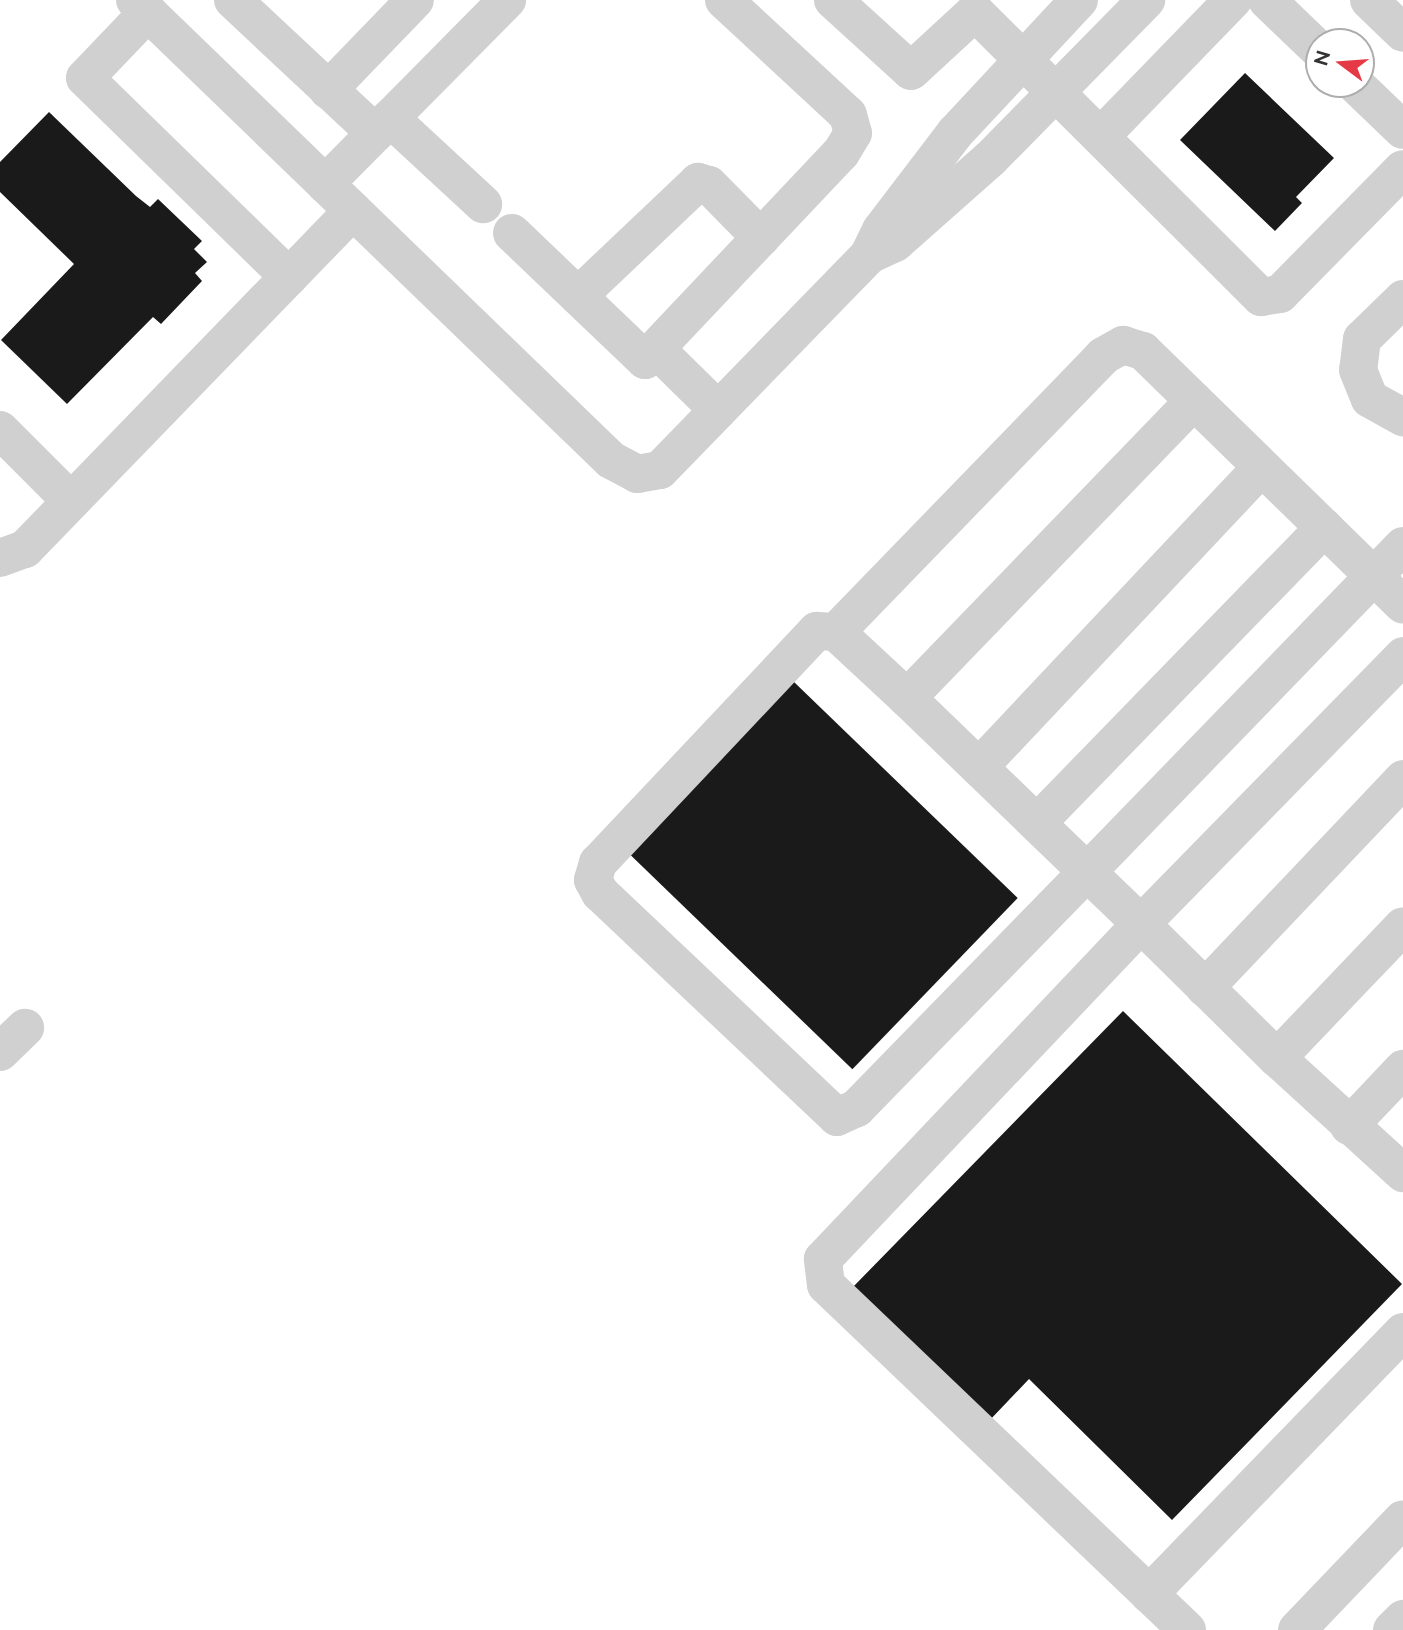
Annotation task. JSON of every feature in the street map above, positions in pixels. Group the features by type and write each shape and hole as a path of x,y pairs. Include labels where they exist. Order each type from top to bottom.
{"street":[{"path":"233,0 328,90 383,125 483,204"},
{"path":"328,90 415,0"},
{"path":"325,184 507,0"},
{"path":"512,233 645,360 841,153 853,133 848,115 724,0"},
{"path":"833,0 911,71 975,4 1024,60 1261,297 1280,294 1403,169"},
{"path":"869,255 881,230 955,133 1079,0"},
{"path":"289,277 85,78 141,6 611,460 637,474 660,470 869,255 904,234 990,159 1146,0"},
{"path":"1101,136 1233,0"},
{"path":"1267,0 1305,37"},
{"path":"1369,0 1403,33"},
{"path":"1370,98 1403,130"},
{"path":"578,296 698,182 709,185 761,238"},
{"path":"0,558 25,549 353,211"},
{"path":"1403,299 1362,339 1358,370 1370,399 1403,416"},
{"path":"836,632 1103,356 1123,345 1143,351 1403,605"},
{"path":"656,349 718,410"},
{"path":"907,698 1194,401"},
{"path":"0,430 71,501"},
{"path":"979,767 1262,467"},
{"path":"1037,823 1324,528"},
{"path":"1403,546 1373,576 1087,872 858,1108 837,1116 600,893 593,880 598,863 817,631 836,632 907,698 1087,872 1141,923 1277,1058 1349,1126 1403,1172"},
{"path":"1186,1630 826,1285 823,1259 1141,923 1403,656"},
{"path":"1205,988 1403,779"},
{"path":"1277,1058 1403,926"},
{"path":"1349,1126 1403,1069"},
{"path":"1149,1594 1403,1332"},
{"path":"1297,1630 1403,1519"},
{"path":"1392,1630 1403,1619"}],"building":[{"path":"1245,73 1334,158 1296,197 1302,203 1275,231 1180,140"},
{"path":"49,112 136,196 150,207 158,199 202,241 194,249 207,262 195,273 202,281 161,324 153,317 67,404 1,340 74,264 0,192 0,162"},
{"path":"794,682 1018,898 852,1069 629,853"},
{"path":"1123,1011 1402,1284 1172,1520 1029,1379 988,1422 852,1288"}]}
